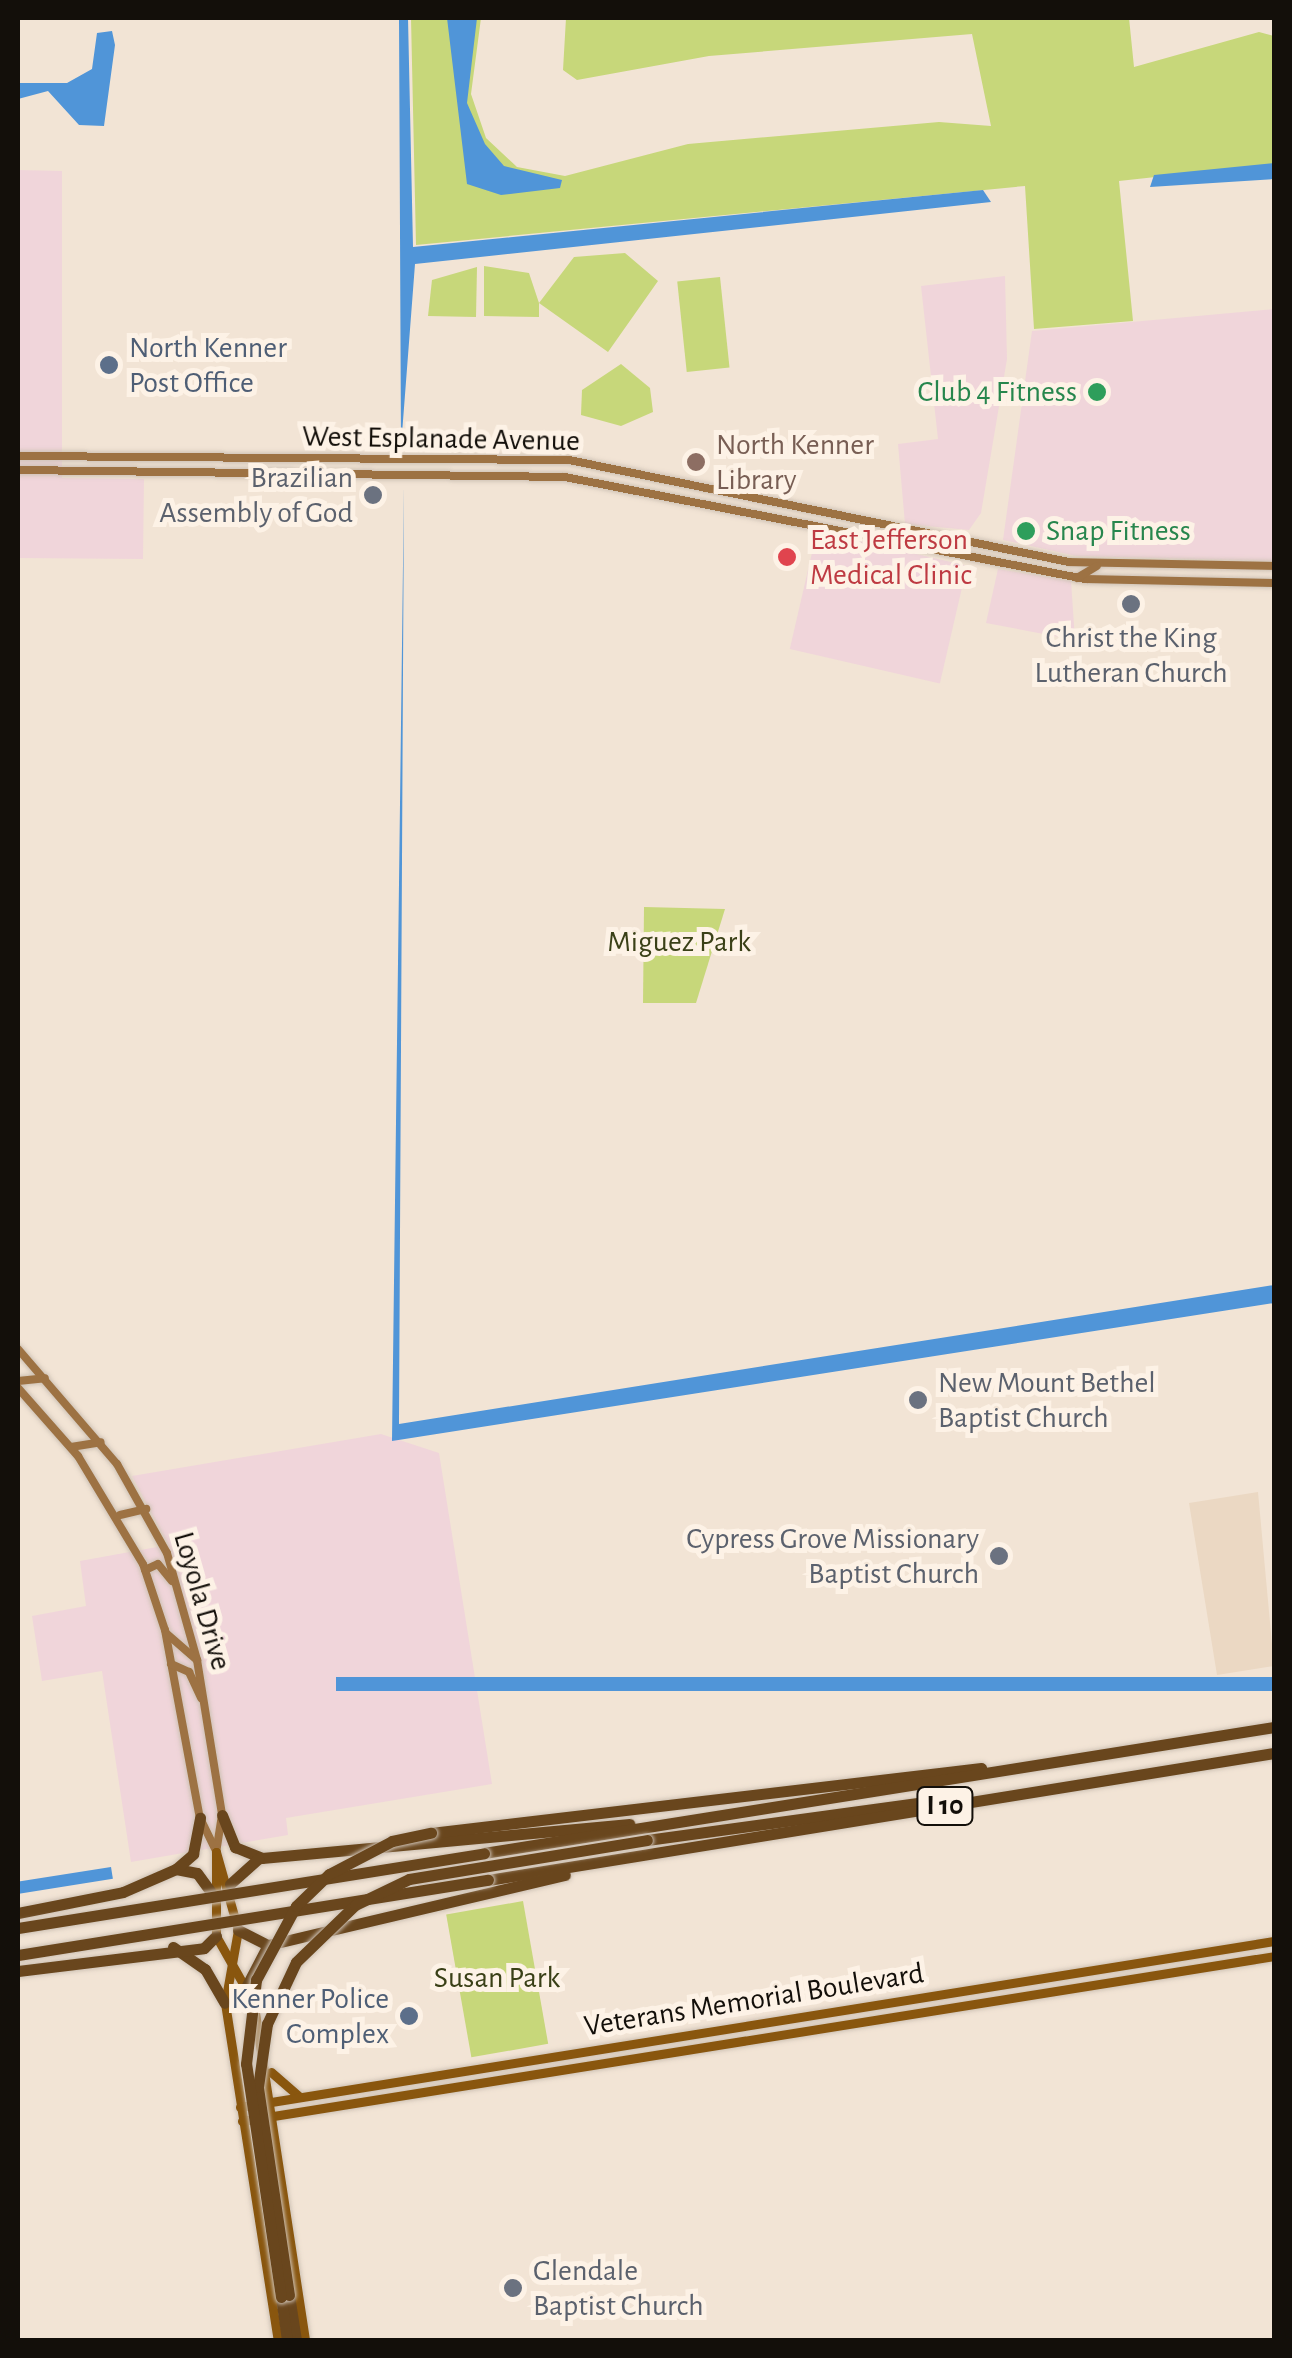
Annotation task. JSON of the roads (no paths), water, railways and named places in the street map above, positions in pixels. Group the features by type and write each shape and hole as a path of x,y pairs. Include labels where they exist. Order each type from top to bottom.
{"highway":[{"name":"I 10","path":"18,1928 1274,1727"},
{"name":"I 10","path":"18,1955 1274,1753"},
{"path":"296,2340 285,2296 245,2042 256,1980 296,1906 342,1865 392,1841 657,1802 1040,1765"},
{"path":"287,2340 285,2296 258,2087 266,2024 296,1962 355,1905 409,1879 647,1840 1029,1792"},
{"path":"222,1815 235,1846 262,1858 673,1823"},
{"path":"18,1913 123,1892 176,1870 194,1854 200,1818"},
{"path":"230,1884 262,1858"},
{"path":"238,1930 268,1945 597,1864"},
{"path":"176,1870 198,1873 210,1891"},
{"path":"18,1970 172,1948 204,1948 216,1936"},
{"path":"246,1988 268,1945"},
{"path":"172,1948 205,1970 226,2004"}],"main road":[{"name":"West Esplanade Avenue","path":"18,456 552,460 770,499 1069,562 1274,566"},
{"path":"72,456 73,470"},
{"path":"140,457 141,470"},
{"path":"488,460 496,476"},
{"path":"540,476 552,460"},
{"name":"West Esplanade Avenue","path":"18,470 540,476 1076,578 1274,583"},
{"path":"764,517 776,512 770,499"},
{"path":"798,524 789,515 799,505"},
{"path":"860,536 901,526"},
{"path":"900,543 924,531"},
{"path":"915,546 920,536 948,536"},
{"path":"1036,571 1069,562"},
{"path":"1076,578 1116,562"},
{"path":"1097,580 1130,574 1136,562"},
{"name":"Loyola Drive","path":"18,1349 101,1442 146,1509 182,1598 197,1660 222,1815 210,1891 216,1936 246,1988 269,2070 305,2340"},
{"path":"18,1384 45,1378"},
{"name":"Loyola Drive","path":"18,1384 71,1447 120,1515 145,1570 165,1630 200,1818 230,1884 238,1930 226,2004 278,2340"},
{"path":"71,1447 101,1442"},
{"path":"120,1515 146,1509"},
{"path":"145,1570 162,1566 182,1598"},
{"path":"165,1630 197,1660"},
{"path":"171,1664 189,1672 203,1702"},
{"name":"Veterans Memorial Boulevard","path":"240,2107 1274,1941"},
{"path":"1164,1974 1168,1963 1219,1950"},
{"name":"Veterans Memorial Boulevard","path":"242,2121 1274,1956"},
{"path":"1041,1994 1050,1982 1093,1971"},
{"path":"918,2014 922,2003 963,1992"},
{"path":"870,2021 900,2012 904,2001"},
{"path":"732,2044 738,2032 786,2020"},
{"path":"577,2068 583,2058 627,2046"},
{"path":"514,2079 544,2059"},
{"path":"269,2070 302,2098"},
{"path":"416,2094 455,2084 462,2072"},
{"path":"278,2139 294,2113"}],"water":[{"path":"399,18 408,18 413,247 983,190 991,202 415,264 401,447"},
{"path":"447,18 477,18 467,103 485,144 504,166 562,180 560,188 501,195 467,184"},
{"path":"112,31 115,45 104,126 79,125 48,91 18,99 18,83 67,83 92,69 97,33"},
{"path":"1274,163 1274,179 1150,187 1154,175"},
{"path":"404,485 399,1424 1274,1285 1274,1303 392,1441"},
{"path":"336,1677 1274,1677 1274,1691 336,1691"},
{"path":"111,1867 113,1879 19,1894 18,1882"}],"place":[{"name":"North Kenner Post Office","path":"109,365"},
{"name":"Club 4 Fitness","path":"1097,392"},
{"name":"North Kenner Library","path":"696,462"},
{"name":"Brazilian Assembly of God","path":"373,495"},
{"name":"Snap Fitness","path":"1026,531"},
{"name":"East Jefferson Medical Clinic","path":"787,557"},
{"name":"Christ the King Lutheran Church","path":"1131,604"},
{"name":"New Mount Bethel Baptist Church","path":"918,1400"},
{"name":"Cypress Grove Missionary Baptist Church","path":"999,1556"},
{"name":"Kenner Police Complex","path":"409,2016"},
{"name":"Glendale Baptist Church","path":"513,2288"}],"park label":[{"name":"Miguez Park","path":"679,942"},
{"name":"Susan Park","path":"497,1978"}]}
